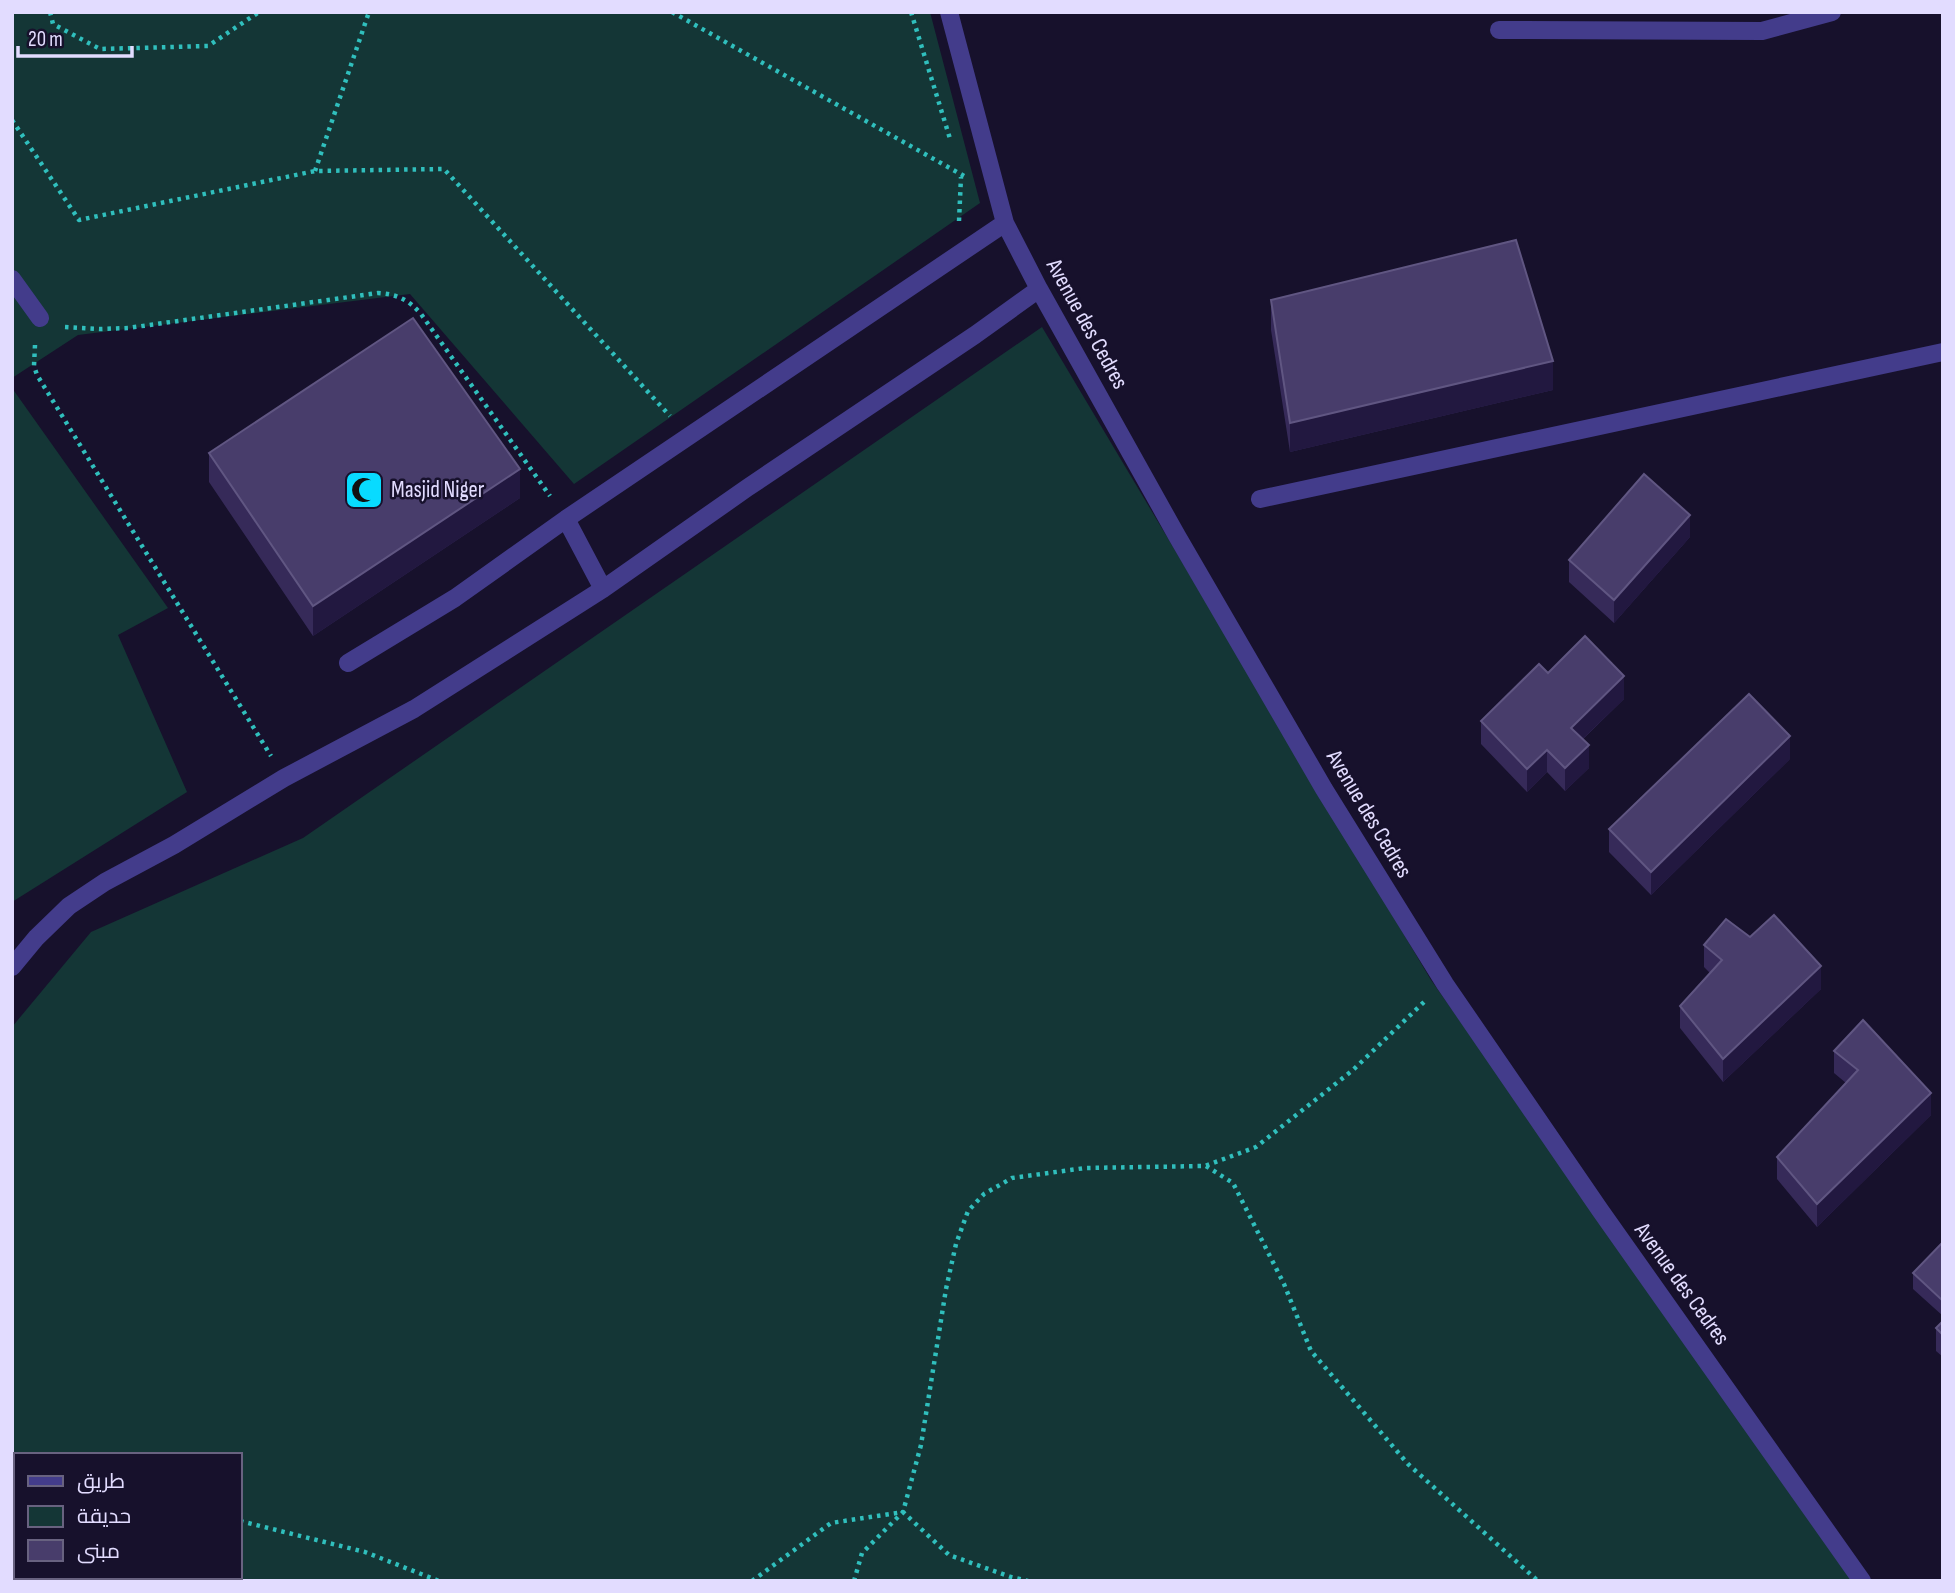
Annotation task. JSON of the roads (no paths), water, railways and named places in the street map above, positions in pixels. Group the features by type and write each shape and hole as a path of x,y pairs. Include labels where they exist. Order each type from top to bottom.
{"street":[{"name":"Avenue des Cedres","path":"949,12 1005,223 1177,536 1298,745 1445,984 1600,1210 1862,1581"},
{"path":"1499,30 1762,31 1832,12"},
{"path":"348,663 454,598 566,519 1005,223"},
{"path":"12,279 40,318"},
{"path":"12,967 36,938 69,906 105,882 174,845 284,778 414,709 603,589 1039,289"},
{"path":"1260,499 1943,352"},
{"path":"566,519 603,589"}],"place":[{"name":"Masjid Niger","path":"364,490"}]}
